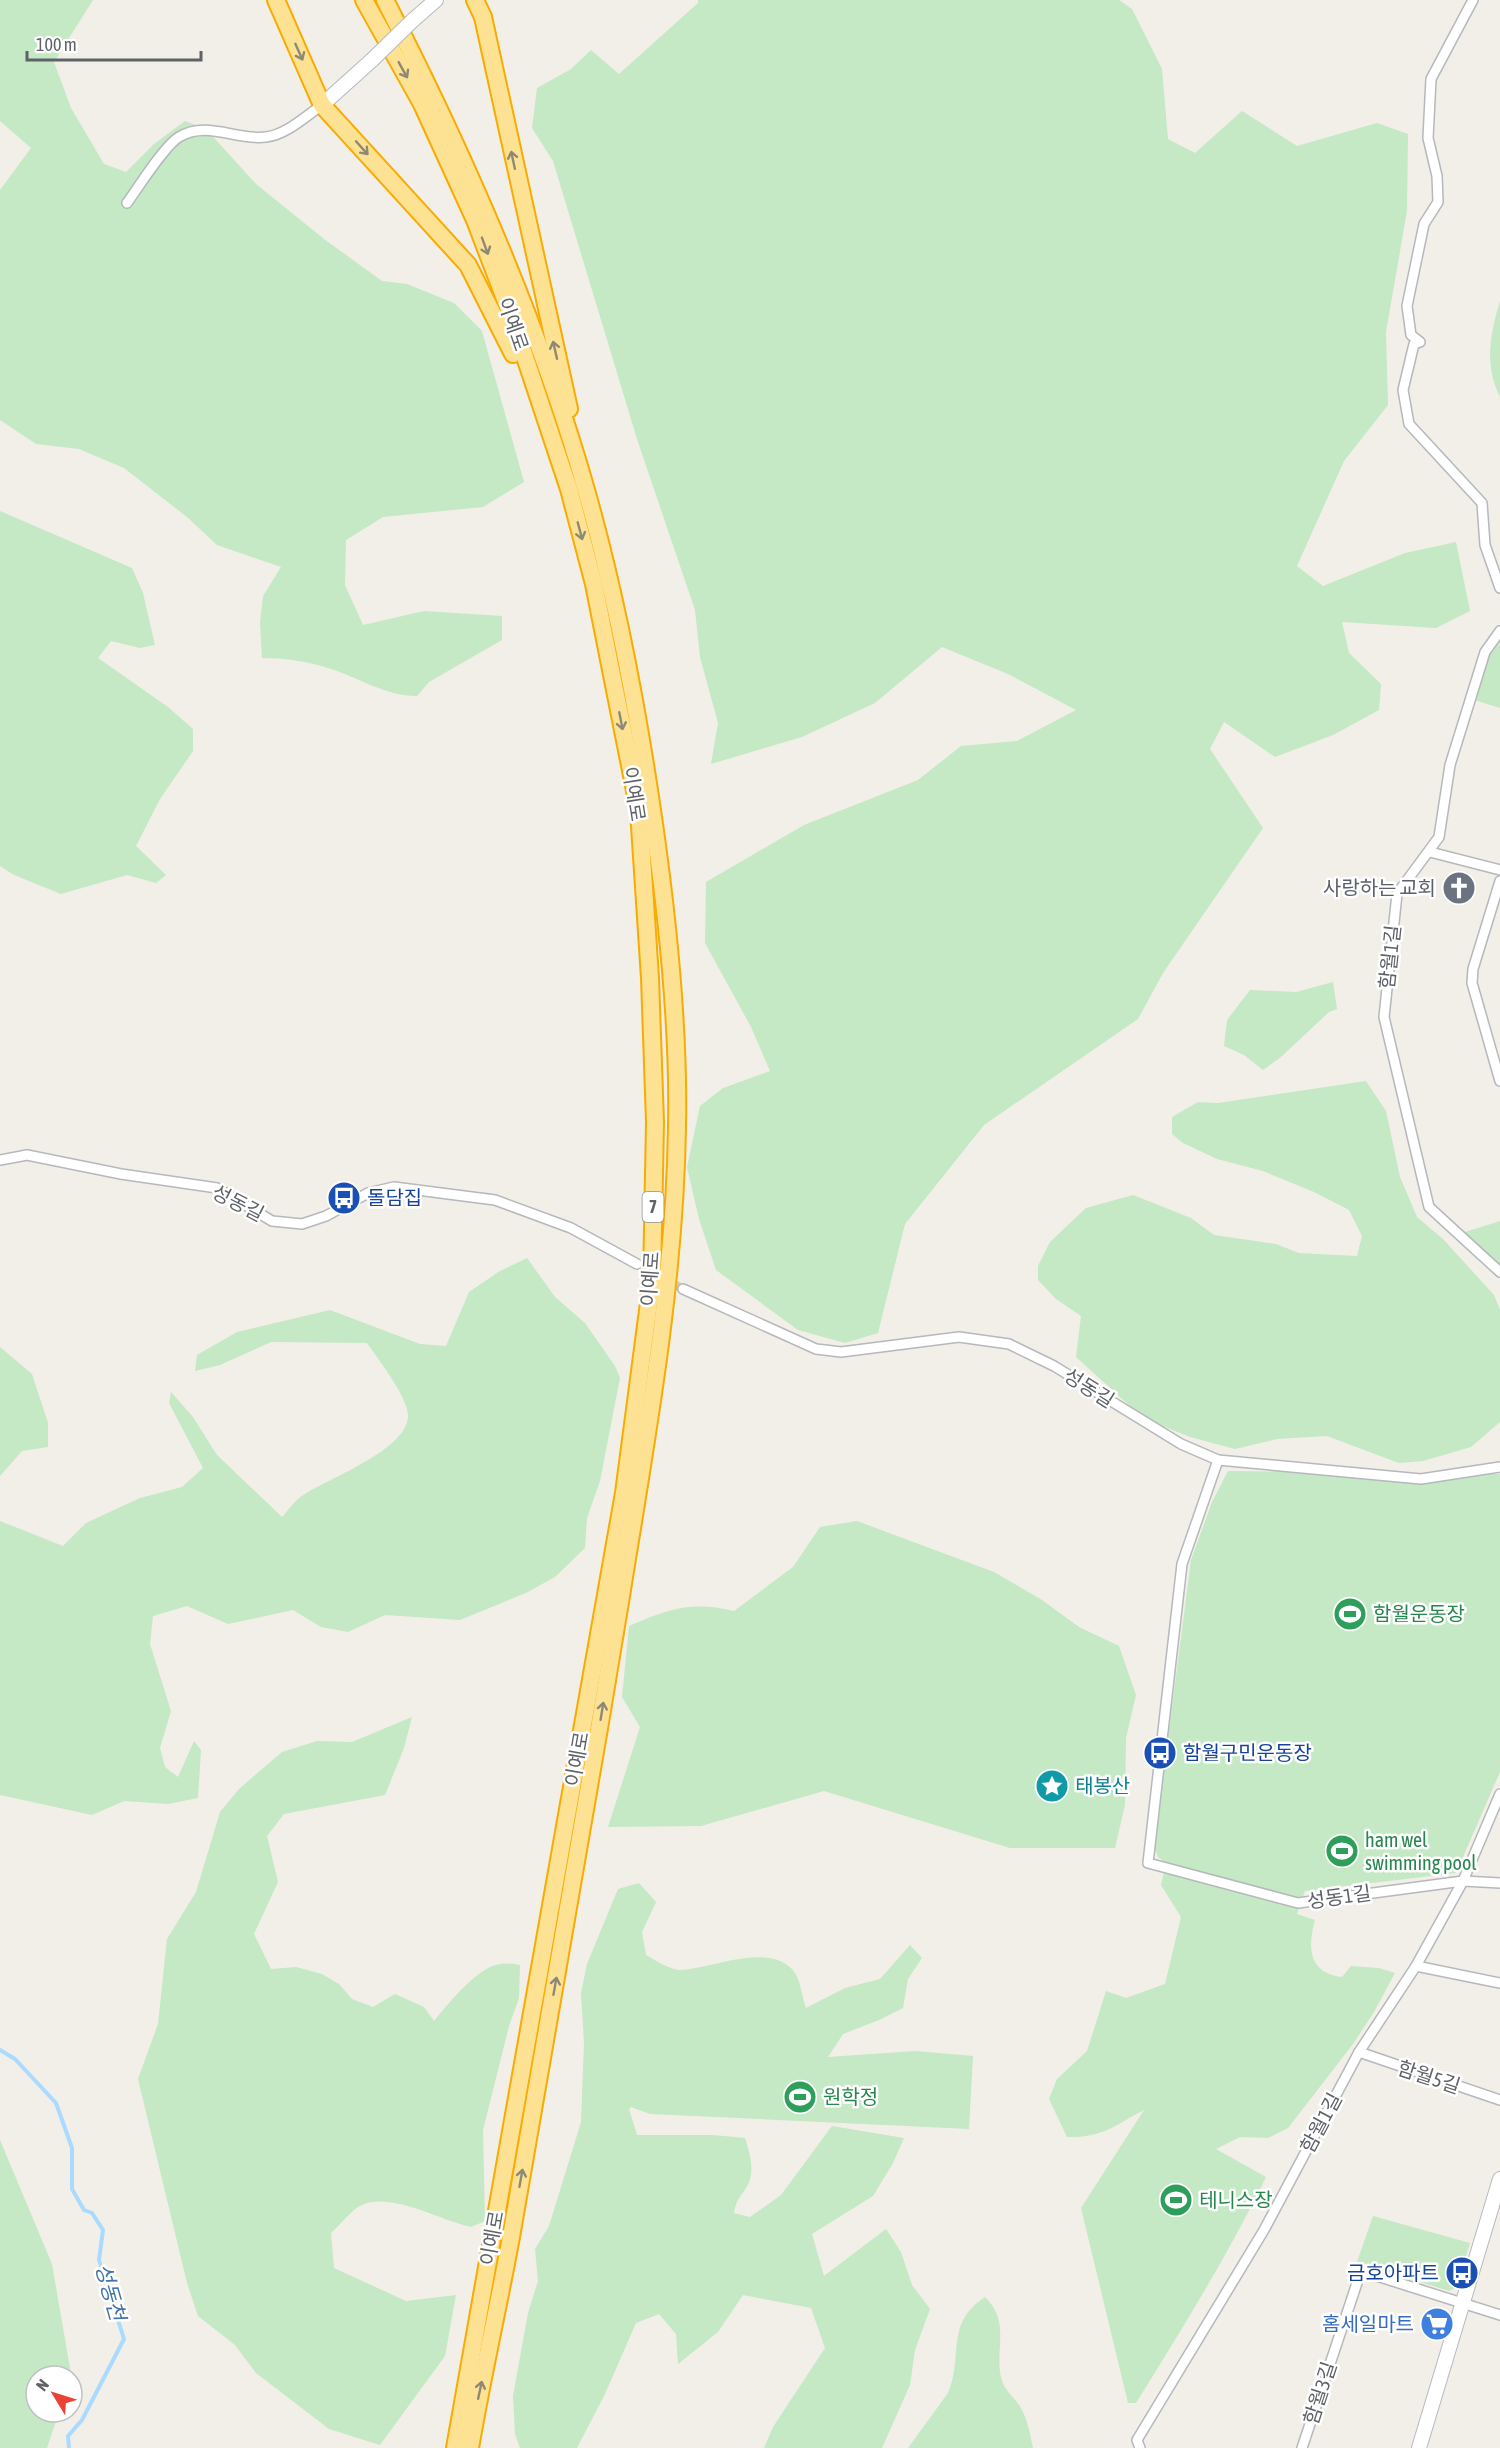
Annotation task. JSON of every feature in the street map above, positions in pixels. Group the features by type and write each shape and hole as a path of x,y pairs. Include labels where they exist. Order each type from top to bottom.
{"highway":[{"path":"276,0 322,105 468,265 506,337 577,489"},
{"name":"이예로","path":"364,0 422,104 475,220 577,489 639,811 650,978 655,1122 652,1280 624,1493 455,2448"},
{"name":"이예로","path":"385,0 426,80 498,240 577,489 610,584 641,735 662,883 672,996 677,1123 671,1251 650,1414 582,1831 509,2247 470,2448"},
{"path":"476,0 483,17 577,489"}],"street":[{"path":"127,203 178,138 195,132 221,131 267,137 290,127 322,105 436,0"},
{"path":"1473,0 1431,79 1428,138 1437,176 1438,202 1424,224 1407,306 1411,335 1420,342 1414,344 1403,390 1409,424 1482,503 1485,545 1500,588"},
{"name":"함월1길","path":"1500,631 1485,652 1450,765 1439,837 1397,894 1384,1017 1429,1207 1500,1272"},
{"path":"1430,852 1500,870"},
{"path":"1500,881 1473,969 1472,983 1495,1053 1500,1081"},
{"name":"성동길","path":"0,1160 27,1155 120,1174 217,1188 272,1221 302,1224 326,1216 368,1193 394,1188 495,1200 571,1228 637,1264"},
{"name":"성동길","path":"683,1289 816,1349 841,1352 959,1337 1010,1344 1054,1366 1181,1444 1218,1460 1421,1479 1500,1467"},
{"name":"성동1길","path":"1218,1460 1182,1564 1148,1863 1298,1903 1463,1881 1500,1883"},
{"name":"함월1길","path":"1140,2448 1137,2440 1264,2230 1359,2052 1416,1966 1463,1881 1500,1794"},
{"path":"1416,1966 1500,1983"},
{"name":"함월5길","path":"1359,2052 1500,2100"},
{"path":"1419,2448 1500,2179"},
{"name":"함월3길","path":"1302,2448 1361,2271 1500,2315"}],"green space":[{"path":"0,0 93,0 54,62 71,108 104,164 126,172 154,144 185,121 206,129 256,184 324,239 382,281 407,284 454,303 482,331 524,482 483,507 383,517 346,540 345,585 363,625 424,611 502,616 502,640 429,682 417,696 383,690 312,663 262,658 260,623 263,596 281,567 217,545 187,517 124,468 79,449 36,444 0,420 0,190 31,148 0,121"},
{"path":"698,0 1119,0 1132,9 1162,69 1168,139 1195,153 1242,111 1297,146 1377,123 1408,134 1407,211 1386,332 1388,405 1344,461 1297,566 1323,586 1405,553 1456,542 1470,611 1436,628 1342,622 1349,653 1381,684 1379,710 1333,735 1275,757 1224,722 1210,749 1263,828 1163,973 1138,1019 984,1125 905,1224 878,1333 845,1343 798,1330 716,1270 699,1219 687,1167 700,1106 723,1088 770,1071 751,1027 705,943 706,882 804,825 918,780 961,746 1017,741 1076,710 1008,674 942,647 875,703 802,737 711,764 718,723 700,657 695,610 637,439 553,161 532,128 537,88 571,69 591,50 619,74 698,3"},
{"path":"1500,301 1500,397 1492,373 1490,349"},
{"path":"0,511 132,568 143,593 155,645 140,648 111,641 98,658 168,707 193,729 193,751 160,799 136,846 166,875 156,883 127,875 61,894 14,875 0,866"},
{"path":"1500,631 1500,708 1471,699 1485,652"},
{"path":"1333,982 1337,1009 1329,1012 1281,1057 1263,1070 1244,1055 1224,1046 1227,1020 1250,990 1296,992"},
{"path":"1366,1081 1386,1111 1400,1177 1417,1217 1443,1239 1494,1295 1500,1310 1500,1422 1471,1447 1423,1461 1399,1463 1327,1436 1277,1439 1235,1449 1190,1437 1143,1418 1076,1357 1081,1316 1056,1299 1038,1280 1038,1266 1050,1242 1086,1208 1133,1195 1191,1218 1214,1235 1276,1244 1299,1253 1357,1256 1362,1236 1349,1210 1314,1192 1263,1171 1217,1159 1183,1143 1172,1134 1172,1117 1198,1102 1218,1103"},
{"path":"1500,1221 1500,1272 1459,1234"},
{"path":"527,1258 555,1297 585,1323 615,1366 620,1378 600,1481 587,1518 585,1548 555,1577 526,1593 460,1620 385,1615 348,1632 321,1627 293,1610 228,1624 187,1606 153,1616 150,1644 171,1711 160,1748 165,1767 178,1777 194,1741 201,1750 198,1798 168,1804 124,1801 92,1815 0,1795 0,1521 63,1546 86,1523 140,1498 182,1487 203,1468 169,1403 171,1392 193,1417 217,1455 282,1517 302,1496 366,1461 396,1439 405,1428 408,1415 403,1398 367,1343 271,1342 220,1365 195,1371 197,1355 237,1332 330,1310 420,1344 446,1346 469,1292 500,1271"},
{"path":"0,1347 32,1374 48,1423 48,1447 22,1451 0,1476"},
{"path":"1228,1471 1500,1474 1500,1772 1456,1873 1305,1891 1297,1914 1315,1920 1311,1949 1317,1965 1331,1975 1342,1977 1351,1966 1379,1968 1395,1973 1353,2044 1288,2128 1268,2138 1240,2137 1216,2149 1266,2177 1220,2263 1136,2403 1128,2403 1081,2208 1144,2110 1100,2133 1067,2137 1049,2099 1057,2079 1087,2051 1106,1991 1126,1998 1165,1984 1181,1917 1161,1885 1166,1863 1158,1857 1154,1846 1191,1560 1212,1502"},
{"path":"857,1521 994,1572 1042,1600 1079,1627 1119,1646 1136,1695 1126,1738 1125,1805 1115,1848 1010,1848 824,1791 701,1826 608,1827 640,1727 622,1697 629,1626 680,1608 705,1607 734,1611 793,1567 820,1527"},
{"path":"412,1717 404,1748 385,1795 284,1814 267,1836 278,1882 254,1934 271,1969 296,1967 322,1974 339,1984 352,1999 373,2007 395,1994 424,2007 434,2021 464,1987 483,1971 501,1964 520,1965 519,1998 509,2026 483,2130 485,2221 471,2227 399,2204 370,2202 358,2207 331,2233 334,2268 406,2301 456,2295 445,2356 380,2445 329,2429 256,2373 235,2345 198,2316 187,2283 138,2079 158,2024 167,1939 196,1892 220,1812 239,1789 282,1752 317,1741 352,1742"},
{"path":"639,1883 656,1902 642,1932 646,1955 676,1970 757,1957 772,1958 785,1963 795,1973 806,2008 845,1988 880,1979 910,1945 922,1958 908,1979 903,2008 843,2034 828,2057 915,2051 973,2056 969,2129 650,2114 631,2107 629,2109 637,2135 713,2135 745,2138 750,2157 751,2176 737,2202 734,2213 750,2217 781,2195 832,2126 904,2138 893,2163 873,2196 812,2234 824,2276 886,2229 901,2252 912,2285 930,2309 915,2350 910,2385 882,2448 764,2448 773,2427 825,2348 811,2308 743,2295 718,2332 678,2364 676,2334 659,2314 636,2323 605,2394 577,2448 520,2448 515,2434 513,2396 528,2313 538,2281 535,2249 549,2226 581,2122 584,2043 581,1993 587,1964 618,1889"},
{"path":"0,2140 52,2264 69,2364 24,2364 24,2424 55,2424 47,2448 0,2448"},
{"path":"1373,2216 1470,2243 1457,2287 1449,2291 1357,2262"},
{"path":"985,2297 998,2317 1002,2381 1023,2413 1033,2448 908,2448 948,2393 953,2380 959,2330 972,2307"}],"waterway":[{"name":"성동천","path":"0,2050 15,2059 56,2103 72,2148 72,2189 84,2210 92,2213 103,2230 99,2260 124,2339 82,2420 68,2436 69,2448"}],"tunnel":[{"path":"637,1264 683,1289"}],"place":[{"name":"사랑하는 교회","path":"1459,888"},
{"name":"돌담집","path":"344,1198"},
{"name":"함월운동장","path":"1350,1614"},
{"name":"함월구민운동장","path":"1160,1753"},
{"name":"태봉산","path":"1052,1786"},
{"name":"ham wel swimming pool","path":"1342,1851"},
{"name":"원학정","path":"800,2097"},
{"name":"테니스장","path":"1176,2200"},
{"name":"금호아파트","path":"1462,2273"},
{"name":"홈세일마트","path":"1437,2324"}]}
